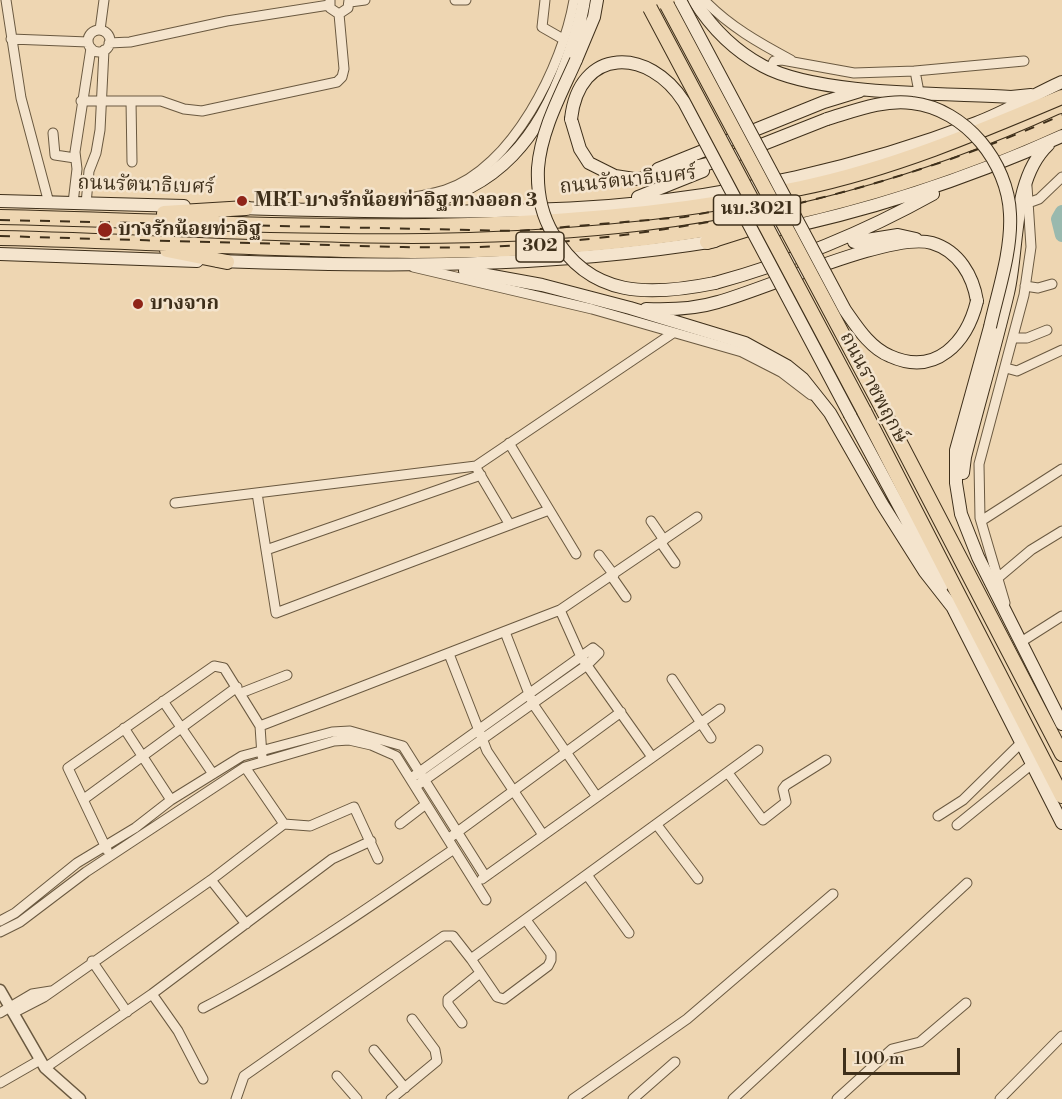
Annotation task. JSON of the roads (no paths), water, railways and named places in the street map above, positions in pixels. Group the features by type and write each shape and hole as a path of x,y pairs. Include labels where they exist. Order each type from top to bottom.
{"main road":[{"path":"369,211 411,206 454,196 472,188 503,166 529,136 546,108 572,46 584,0"},
{"path":"597,0 594,17 547,127 538,166 540,202 557,240 586,272 618,287 664,291 715,283 804,256 880,236 898,235 932,243 948,252 970,273 977,301 972,323 960,343 944,355 924,361 906,360 891,357 876,348 857,328 845,310 673,2"},
{"path":"694,0 722,35 770,69 822,83 869,89 1011,97 1033,94"},
{"name":"ถนนราชพฤกษ์","path":"673,2 1062,754"},
{"name":"ถนนราชพฤกษ์","path":"648,4 857,413 1062,795"},
{"path":"1062,724 978,557 961,514 956,483 956,450 990,327 1009,238 1011,216 1008,191 994,159 980,141 956,120 913,103 889,103 827,119 723,160 650,178 615,176 590,163 580,149 571,119 577,92 598,69 612,63 627,61 643,65 669,81 684,102 857,413 1062,823"},
{"name":"ถนนรัตนาธิเบศร์","path":"0,201 369,211 532,210 612,206 741,187 846,164 977,123 1062,82"},
{"path":"615,176 658,169 824,102 869,89"},
{"name":"ถนนรัตนาธิเบศร์","path":"0,217 445,226 615,218 752,198 844,177 928,151 1062,97"},
{"name":"302","path":"0,238 363,250 541,247 618,242 810,210 916,180 1062,121"},
{"path":"961,514 965,457 1008,291 1022,196 1034,162 1058,138"},
{"name":"302","path":"0,254 227,262 404,265 495,264 620,255 813,223 920,193 1058,138"},
{"path":"612,206 666,187 752,149"},
{"path":"804,256 872,228 963,177"},
{"path":"82,219 246,208"},
{"path":"707,242 810,210"},
{"path":"126,242 227,262"},
{"path":"630,308 674,309 718,302 861,254 907,243 932,243"},
{"path":"428,265 511,279 630,308 746,343 770,355 803,379 819,397 906,542 954,609"}],"street":[{"path":"100,30 104,0"},
{"path":"11,39 90,45 97,51 228,21 330,3 334,12 339,14 346,11 349,1 365,0"},
{"path":"455,0 466,0"},
{"path":"545,0 542,27 562,39"},
{"path":"290,209 409,198 447,189 463,182 501,153 540,95 562,39 574,0"},
{"path":"705,0 719,16 743,33 796,63"},
{"path":"4,1 21,98 49,203"},
{"path":"81,101 161,101 184,109 202,111 337,82 342,77 344,69 339,14"},
{"path":"73,203 81,101 91,33 100,30 107,33 107,47 100,102 100,130 94,160 89,171 86,204"},
{"path":"770,69 774,62 796,63 854,73 915,71 1024,61"},
{"path":"915,71 919,92"},
{"path":"131,101 132,162"},
{"path":"53,133 55,155 75,158"},
{"path":"1028,203 1039,199 1062,177"},
{"path":"1008,616 999,577 981,521 978,492 979,464 1014,338 1032,247 1027,178"},
{"path":"404,265 592,309 742,352 781,372 811,395 841,431"},
{"path":"1025,286 1038,288 1052,284"},
{"path":"1014,338 1027,338 1047,330"},
{"path":"175,503 476,466 673,333"},
{"path":"1006,368 1017,371 1062,350"},
{"path":"509,443 576,554"},
{"path":"476,466 510,525"},
{"path":"981,521 1062,469"},
{"path":"266,550 481,475"},
{"path":"256,493 276,614 549,510"},
{"path":"260,726 560,610 697,517"},
{"path":"651,521 675,563"},
{"path":"999,577 1031,550 1062,531"},
{"path":"599,555 626,597"},
{"path":"560,610 584,661 652,757"},
{"path":"1021,642 1062,616"},
{"path":"505,632 531,699 565,753 597,797"},
{"path":"449,654 480,736 512,792 543,835"},
{"path":"416,780 584,661"},
{"path":"113,857 105,847 68,768 163,701 219,665 239,690 260,726 262,755"},
{"path":"84,799 180,728 239,690 287,675"},
{"path":"672,679 711,738"},
{"path":"163,701 213,774"},
{"path":"475,884 720,709"},
{"path":"448,839 621,712"},
{"path":"124,728 171,800"},
{"path":"0,921 15,913 77,863 135,828 171,800 242,756 262,755 332,732 350,730 403,746 426,804 486,900"},
{"path":"938,816 963,800 1021,743"},
{"path":"471,959 758,750"},
{"path":"0,932 20,922 86,872 113,857 262,755"},
{"path":"728,773 763,820 786,802 783,789 786,785 826,760"},
{"path":"957,825 1032,764"},
{"path":"245,767 284,824"},
{"path":"416,780 457,832 485,876"},
{"path":"400,824 426,804"},
{"path":"7,1011 51,990 211,880 284,824 310,826 354,807 378,859"},
{"path":"657,825 698,879"},
{"path":"0,1083 42,1064 127,1012 332,859 371,841"},
{"path":"203,1008 250,984 320,941 454,849"},
{"path":"587,875 629,933"},
{"path":"211,880 246,924"},
{"path":"733,1099 967,883"},
{"path":"573,1099 687,1020 833,894"},
{"path":"239,1097 244,1076 444,936 453,936 500,999 504,999 548,966 551,960 550,954 526,920"},
{"path":"92,961 127,1012"},
{"path":"462,1023 448,1004 447,999 480,973"},
{"path":"0,990 7,1011 42,1064 80,1099"},
{"path":"152,994 178,1031 203,1079"},
{"path":"837,1099 892,1049 920,1042 966,1003"},
{"path":"391,1099 437,1061 435,1050 412,1019"},
{"path":"1000,1099 1062,1036"},
{"path":"374,1050 405,1088"},
{"path":"633,1099 675,1062"},
{"path":"337,1076 357,1099"}],"waterway":[{"path":"1062,212 1058,219 1062,235"}],"railway":[{"path":"0,236 382,247 521,245 591,239 660,230 797,204 931,166 1062,115"},
{"path":"0,220 517,231 684,217 783,198"}],"place":[{"name":"MRT บางรักน้อยท่าอิฐ ทางออก 3","path":"242,201"},
{"name":"บางรักน้อยท่าอิฐ","path":"105,230"},
{"name":"บางจาก","path":"138,304"}]}
